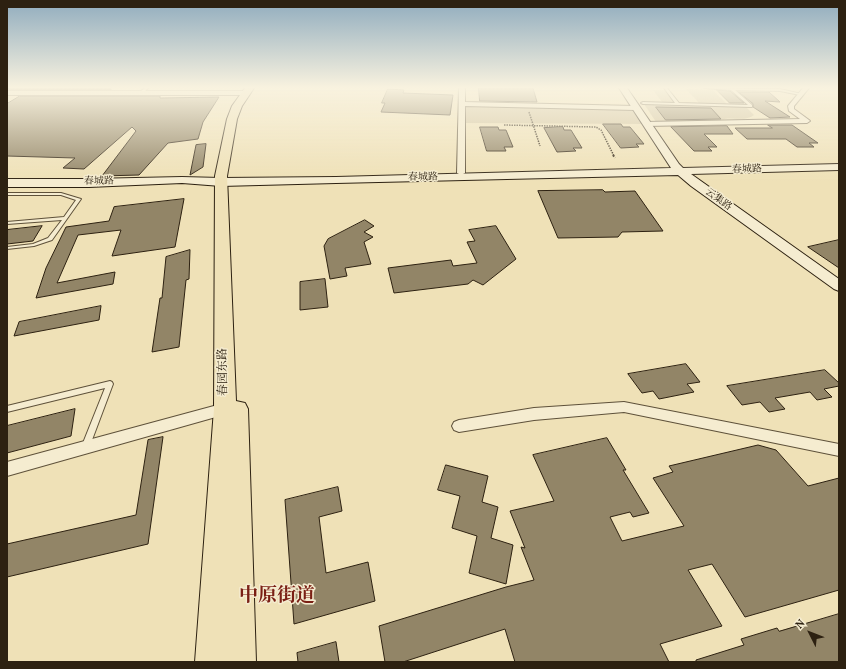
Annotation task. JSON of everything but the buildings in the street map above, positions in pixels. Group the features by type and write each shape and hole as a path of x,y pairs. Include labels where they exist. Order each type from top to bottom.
{"main road":[{"name":"春园东路","path":"211,662 225,409 227,178 243,119"},
{"name":"春园东路","path":"227,178 240,662"}],"street":[{"path":"461,173 462,119"},
{"name":"云集路","path":"644,119 678,169 695,184 839,286"},
{"path":"646,124 807,121 804,119"},
{"name":"春城路","path":"7,180 227,178 678,169 839,162"},
{"name":"春城路","path":"7,183 89,183 227,178 461,173 839,167"},
{"path":"459,426 534,414 624,407 839,450"},
{"path":"7,469 225,409"}],"lane":[{"path":"7,194 61,194 78,199 50,239 34,245 7,248"},
{"path":"7,224 65,218"},
{"path":"7,409 110,384 84,448"}],"path":[{"path":"532,119 540,146"},
{"path":"504,125 596,127 601,130 615,158"}],"shaded area":[{"path":"461,119 643,119 646,124 461,123"},
{"path":"654,119 723,119 719,121 656,122"}],"district":[{"name":"中原街道","path":"277,598"}]}
